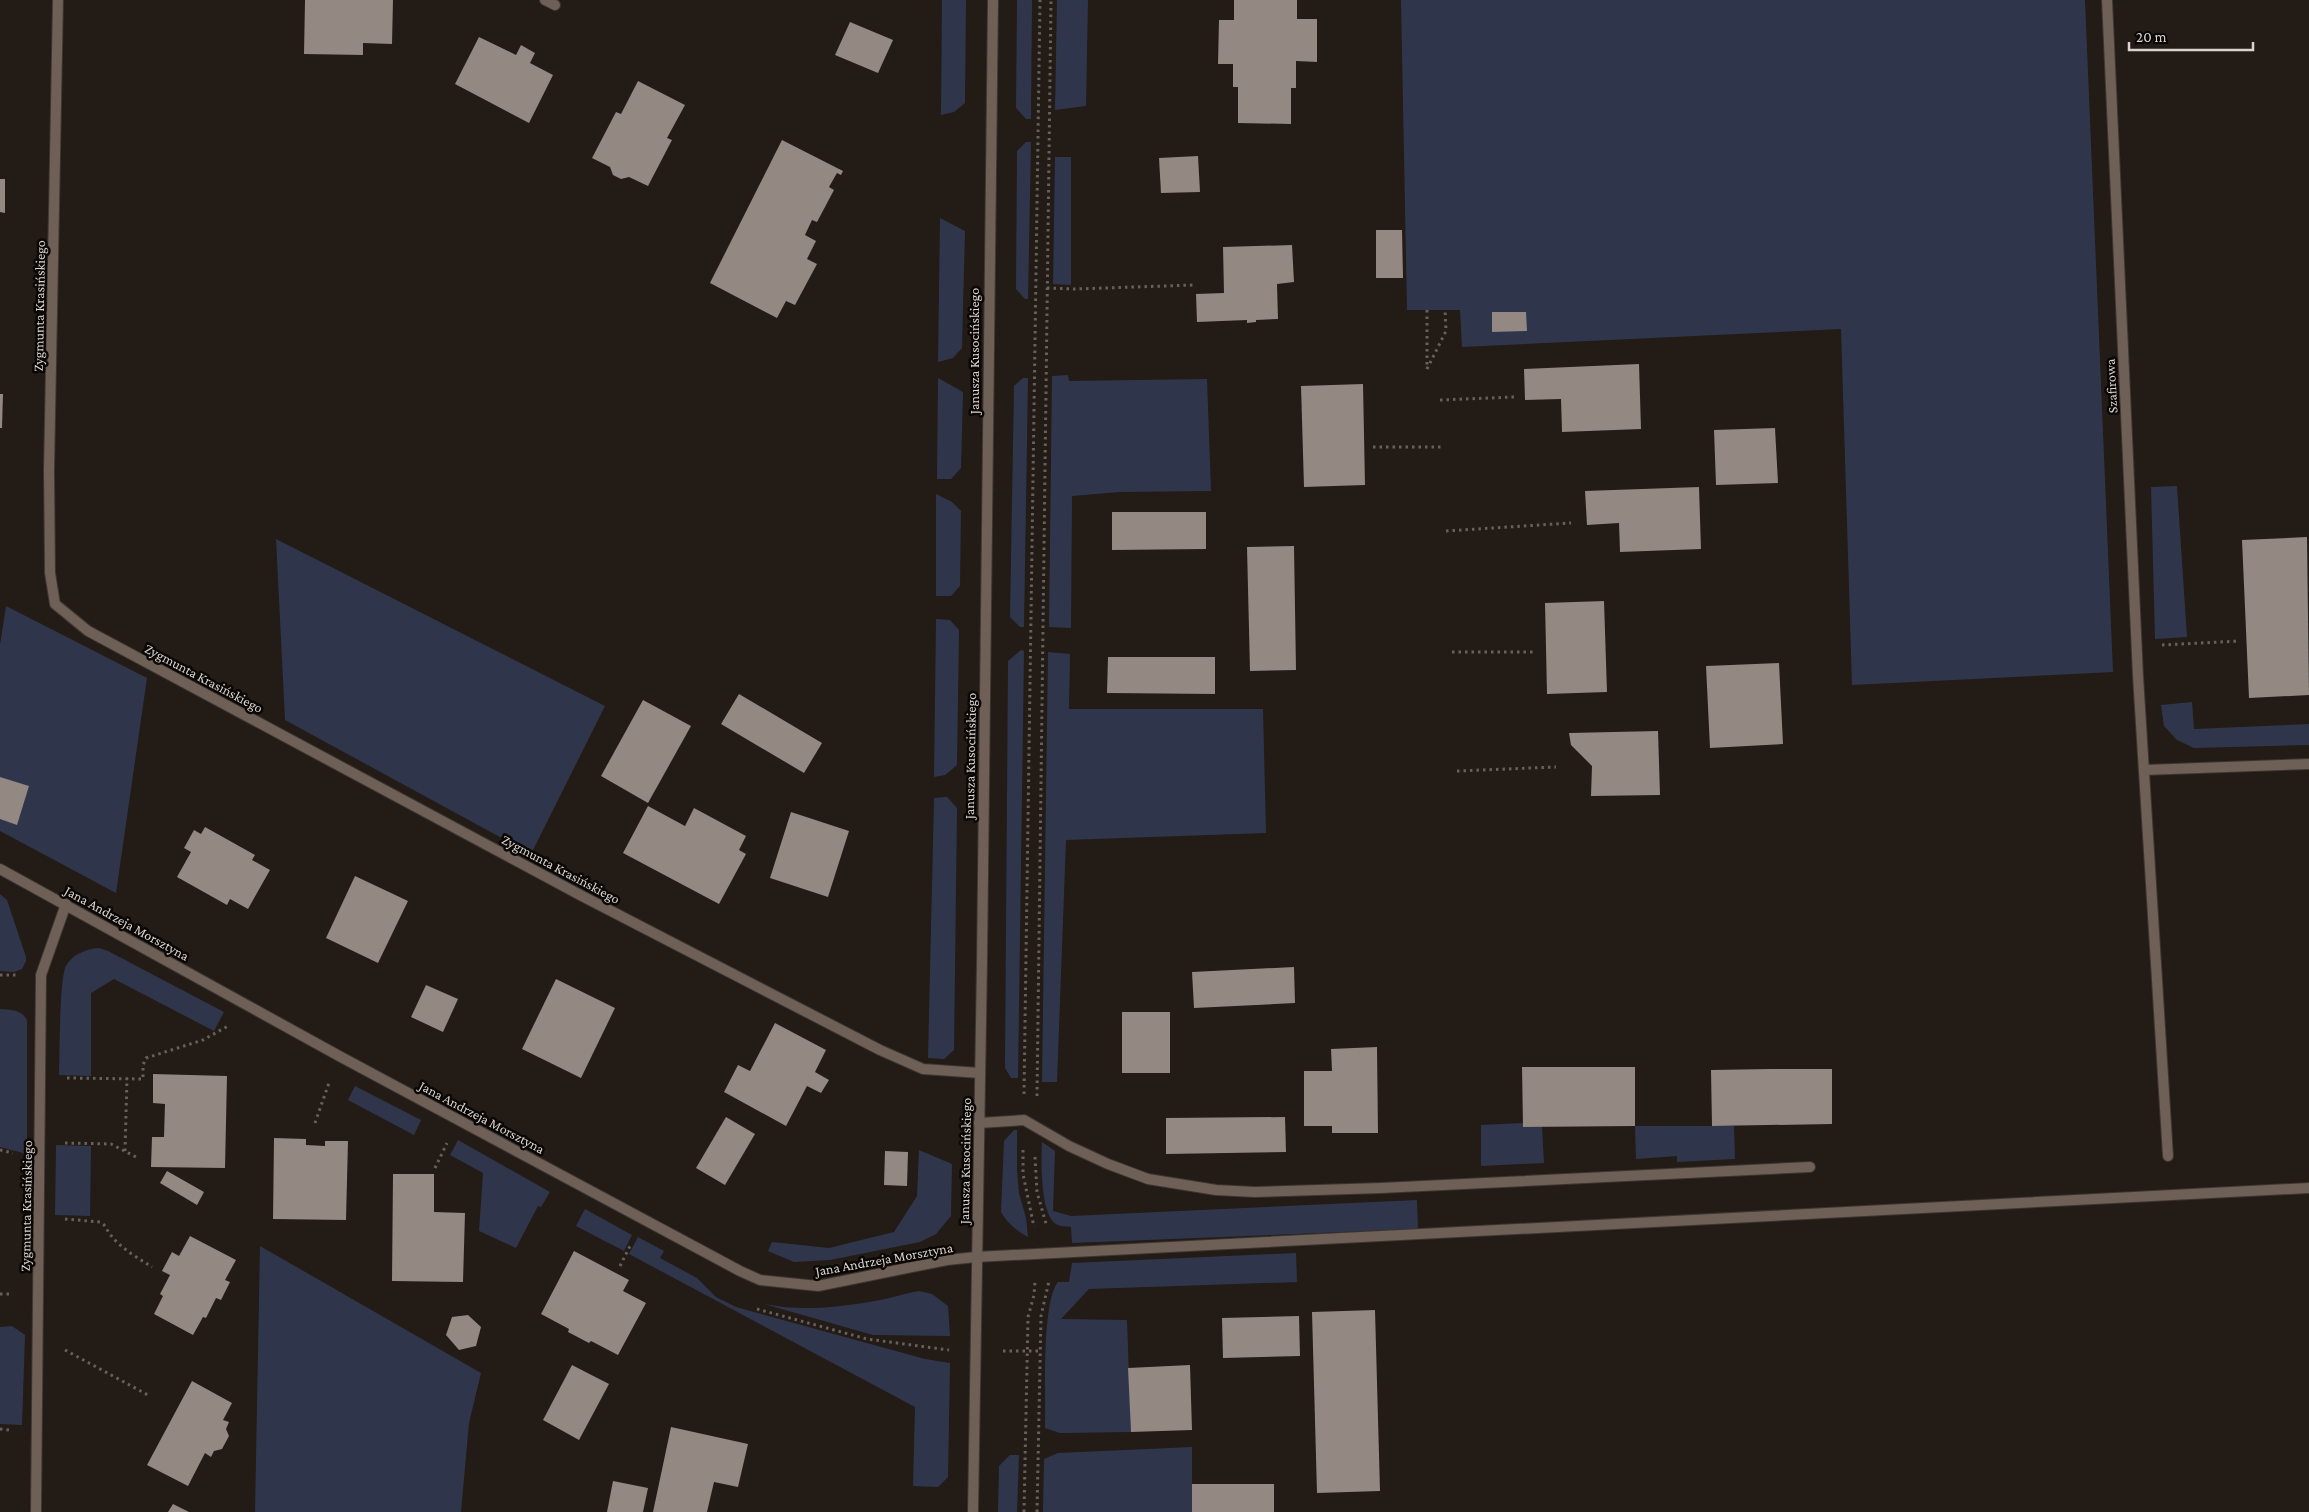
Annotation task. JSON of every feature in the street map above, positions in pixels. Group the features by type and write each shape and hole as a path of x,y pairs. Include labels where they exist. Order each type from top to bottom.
{"street":[{"name":"Zygmunta Krasińskiego","path":"58,0 49,470 50,573 55,604 88,631 582,896 880,1050 923,1069 980,1074"},
{"path":"545,0 555,5"},
{"name":"Janusza Kusocińskiego","path":"973,1512 993,0"},
{"name":"Szafirowa","path":"2107,0 2136,646 2168,1156"},
{"path":"2144,770 2309,764"},
{"name":"Jana Andrzeja Morsztyna","path":"0,869 341,1057 760,1280 818,1286 947,1260 976,1257 2309,1188"},
{"name":"Zygmunta Krasińskiego","path":"36,1512 41,975 66,904"},
{"path":"979,1123 1024,1120 1108,1164 1148,1179 1176,1186 1245,1192 1381,1188 1810,1167"}],"path":[{"path":"1024,1512 1028,1317 1034,1295 1036,1254 1031,1210 1023,1174 1040,0"},
{"path":"1037,1512 1041,1316 1048,1282 1055,1273 1055,1240 1048,1227 1037,1192 1035,1172 1051,0"},
{"path":"1047,288 1075,289 1194,285"},
{"path":"1426,310 1427,369 1446,332 1445,310"},
{"path":"1440,400 1514,398"},
{"path":"1374,447 1442,447"},
{"path":"1446,531 1571,523"},
{"path":"2136,646 2239,641"},
{"path":"1452,652 1534,652"},
{"path":"1457,771 1556,767"},
{"path":"41,1078 143,1079 143,1064 146,1058 219,1033 254,1009"},
{"path":"315,1123 326,1088 341,1057"},
{"path":"125,1151 127,1078"},
{"path":"40,1142 111,1144 136,1157"},
{"path":"39,1219 90,1220 100,1222 105,1225 109,1234 124,1248 152,1267"},
{"path":"750,1307 867,1339 949,1350 1039,1351"},
{"path":"38,1335 148,1395"}],"shaded area":[{"path":"942,0 966,0 965,103 954,112 941,115"},
{"path":"1017,0 1032,0 1031,119 1026,119 1016,108"},
{"path":"1057,0 1088,0 1086,106 1055,110"},
{"path":"1401,0 2085,0 2113,672 1852,685 1841,329 1462,347 1460,310 1407,310"},
{"path":"1026,142 1031,142 1028,299 1025,299 1016,289 1017,151"},
{"path":"1055,157 1071,157 1071,285 1053,284"},
{"path":"940,218 965,231 962,348 953,358 938,362"},
{"path":"1068,375 1069,381 1207,379 1211,491 1119,492 1072,496 1071,628 1049,627 1052,376"},
{"path":"938,378 963,392 961,468 951,479 937,479"},
{"path":"1023,378 1028,378 1024,627 1020,627 1010,617 1014,386"},
{"path":"2177,486 2187,637 2155,639 2151,487"},
{"path":"936,494 952,502 961,511 960,586 951,596 936,596"},
{"path":"276,539 605,706 531,854 285,720"},
{"path":"6,606 147,678 116,893 0,831 0,645"},
{"path":"936,619 950,620 959,630 957,765 945,775 934,777"},
{"path":"1021,650 1024,651 1018,1078 1011,1078 1005,1068 1008,661"},
{"path":"1048,652 1070,654 1069,709 1263,709 1266,833 1066,840 1057,1082 1042,1082"},
{"path":"2192,702 2194,729 2309,724 2309,745 2194,748 2177,740 2164,726 2161,705"},
{"path":"947,797 957,808 954,1050 944,1059 928,1058 934,798"},
{"path":"0,894 7,900 26,957 22,969 14,972 0,971"},
{"path":"99,948 224,1012 214,1031 114,979 91,993 91,1076 59,1075 61,1001 66,966 72,958 80,953"},
{"path":"0,1009 19,1012 27,1020 27,1154 0,1147"},
{"path":"355,1086 421,1120 414,1135 348,1100"},
{"path":"1523,1123 1523,1127 1542,1127 1544,1163 1481,1166 1481,1125"},
{"path":"1635,1126 1734,1126 1735,1159 1677,1162 1677,1156 1636,1159"},
{"path":"1014,1130 1017,1130 1019,1193 1026,1218 1028,1237 1006,1220 1001,1212 1004,1141"},
{"path":"458,1140 550,1192 541,1207 538,1206 516,1248 479,1231 483,1173 450,1155"},
{"path":"1042,1142 1055,1151 1053,1211 1071,1216 1417,1200 1418,1229 1072,1243 1071,1227 1056,1224 1051,1219 1047,1210 1043,1186"},
{"path":"56,1145 91,1146 90,1216 55,1215"},
{"path":"919,1150 952,1164 951,1216 936,1234 920,1242 830,1260 794,1262 768,1251 772,1242 829,1248 894,1232 917,1196"},
{"path":"585,1209 632,1235 624,1251 576,1226"},
{"path":"638,1237 664,1251 660,1258 697,1278 716,1297 736,1307 925,1359 950,1363 948,1477 938,1487 913,1486 915,1407 629,1254"},
{"path":"260,1246 481,1373 469,1423 461,1512 255,1512"},
{"path":"1296,1253 1297,1282 1089,1289 1061,1319 1127,1320 1131,1432 1060,1433 1045,1428 1045,1352 1049,1309 1058,1282 1069,1282 1072,1263"},
{"path":"919,1291 932,1294 948,1306 950,1336 873,1335 764,1304 793,1308 836,1306 865,1303"},
{"path":"12,1326 25,1335 22,1425 0,1424 0,1327"},
{"path":"1192,1447 1192,1512 1043,1512 1044,1459 1058,1453"},
{"path":"1010,1455 1019,1455 1017,1512 998,1512 999,1466"}],"building":[{"path":"305,0 393,0 392,44 363,43 363,55 304,54"},
{"path":"1234,0 1297,0 1297,19 1317,19 1317,62 1296,61 1296,88 1291,88 1291,124 1238,123 1238,87 1233,87 1233,64 1218,64 1219,20 1234,20"},
{"path":"850,22 893,40 878,73 835,55"},
{"path":"479,37 516,55 521,45 535,53 530,63 553,75 529,123 455,84"},
{"path":"638,81 685,105 667,138 672,140 648,186 629,177 621,179 613,175 610,167 592,158 616,112 621,114"},
{"path":"782,140 843,171 841,175 837,173 829,187 834,190 817,222 812,220 805,235 816,241 807,259 817,264 795,305 786,301 777,318 710,283"},
{"path":"1198,156 1200,192 1161,193 1159,158"},
{"path":"0,179 5,179 5,213 0,212"},
{"path":"1376,230 1402,230 1403,278 1376,278"},
{"path":"1292,245 1294,282 1277,284 1278,319 1256,320 1256,322 1247,323 1247,320 1197,322 1196,294 1224,293 1223,247"},
{"path":"1492,312 1526,312 1527,331 1492,332"},
{"path":"1639,364 1641,429 1562,432 1561,399 1525,400 1524,369"},
{"path":"1363,384 1365,485 1304,487 1301,386"},
{"path":"0,394 3,394 2,428 0,428"},
{"path":"1775,428 1778,483 1716,485 1714,430"},
{"path":"1699,487 1701,549 1620,552 1619,523 1587,525 1585,491"},
{"path":"1112,512 1206,512 1206,549 1112,550"},
{"path":"2307,537 2309,695 2249,698 2242,540"},
{"path":"1294,546 1296,670 1250,671 1247,547"},
{"path":"1604,601 1607,692 1547,694 1545,603"},
{"path":"1108,657 1215,657 1215,694 1107,693"},
{"path":"1779,663 1783,744 1710,748 1706,666"},
{"path":"739,694 822,743 804,773 721,724"},
{"path":"643,700 691,726 648,803 601,776"},
{"path":"1658,731 1660,795 1591,796 1592,766 1571,745 1569,733"},
{"path":"0,777 29,786 17,825 0,819"},
{"path":"648,806 685,826 694,808 746,836 739,850 746,854 719,904 623,853"},
{"path":"791,812 849,831 828,897 770,878"},
{"path":"205,827 255,855 252,860 270,870 248,909 230,899 227,905 177,877 191,852 184,848 194,830 201,834"},
{"path":"355,876 408,901 378,963 326,938"},
{"path":"1294,967 1295,1003 1194,1008 1192,972"},
{"path":"556,979 615,1008 581,1078 522,1049"},
{"path":"426,985 458,999 443,1032 411,1017"},
{"path":"1122,1012 1170,1012 1170,1073 1122,1073"},
{"path":"775,1023 826,1050 815,1072 829,1080 821,1093 807,1086 786,1126 724,1092 738,1065 750,1071"},
{"path":"1377,1047 1378,1133 1332,1133 1332,1126 1304,1126 1304,1071 1332,1071 1331,1049"},
{"path":"1522,1067 1635,1067 1635,1126 1523,1127"},
{"path":"1832,1069 1832,1124 1712,1126 1711,1070"},
{"path":"153,1074 227,1076 225,1168 151,1167 152,1137 164,1137 165,1104 153,1103"},
{"path":"726,1117 755,1134 725,1185 696,1168"},
{"path":"1285,1117 1286,1152 1166,1154 1166,1118"},
{"path":"274,1138 306,1139 306,1145 325,1146 325,1141 348,1141 346,1220 273,1219"},
{"path":"885,1151 908,1152 907,1186 884,1185"},
{"path":"167,1171 204,1192 197,1205 160,1183"},
{"path":"393,1174 434,1174 434,1212 465,1213 463,1282 392,1281"},
{"path":"190,1236 236,1260 225,1280 230,1282 221,1300 216,1298 206,1318 203,1317 193,1335 154,1314 163,1296 160,1294 170,1275 162,1271 172,1252 179,1256"},
{"path":"574,1251 629,1280 623,1291 646,1303 618,1355 568,1332 569,1329 541,1314"},
{"path":"1375,1310 1380,1491 1317,1493 1312,1312"},
{"path":"468,1315 481,1327 476,1346 459,1350 446,1335 452,1317"},
{"path":"1299,1316 1300,1356 1223,1358 1222,1318"},
{"path":"572,1365 609,1384 579,1440 543,1420"},
{"path":"1190,1365 1192,1430 1131,1432 1128,1368"},
{"path":"192,1381 232,1403 223,1420 229,1422 226,1429 229,1436 222,1449 214,1451 211,1457 205,1453 188,1486 147,1465"},
{"path":"671,1427 748,1444 738,1487 714,1482 707,1512 653,1512"},
{"path":"613,1481 648,1488 643,1512 607,1512"},
{"path":"1192,1484 1274,1484 1274,1512 1192,1512"},
{"path":"173,1504 189,1512 168,1512"}]}
